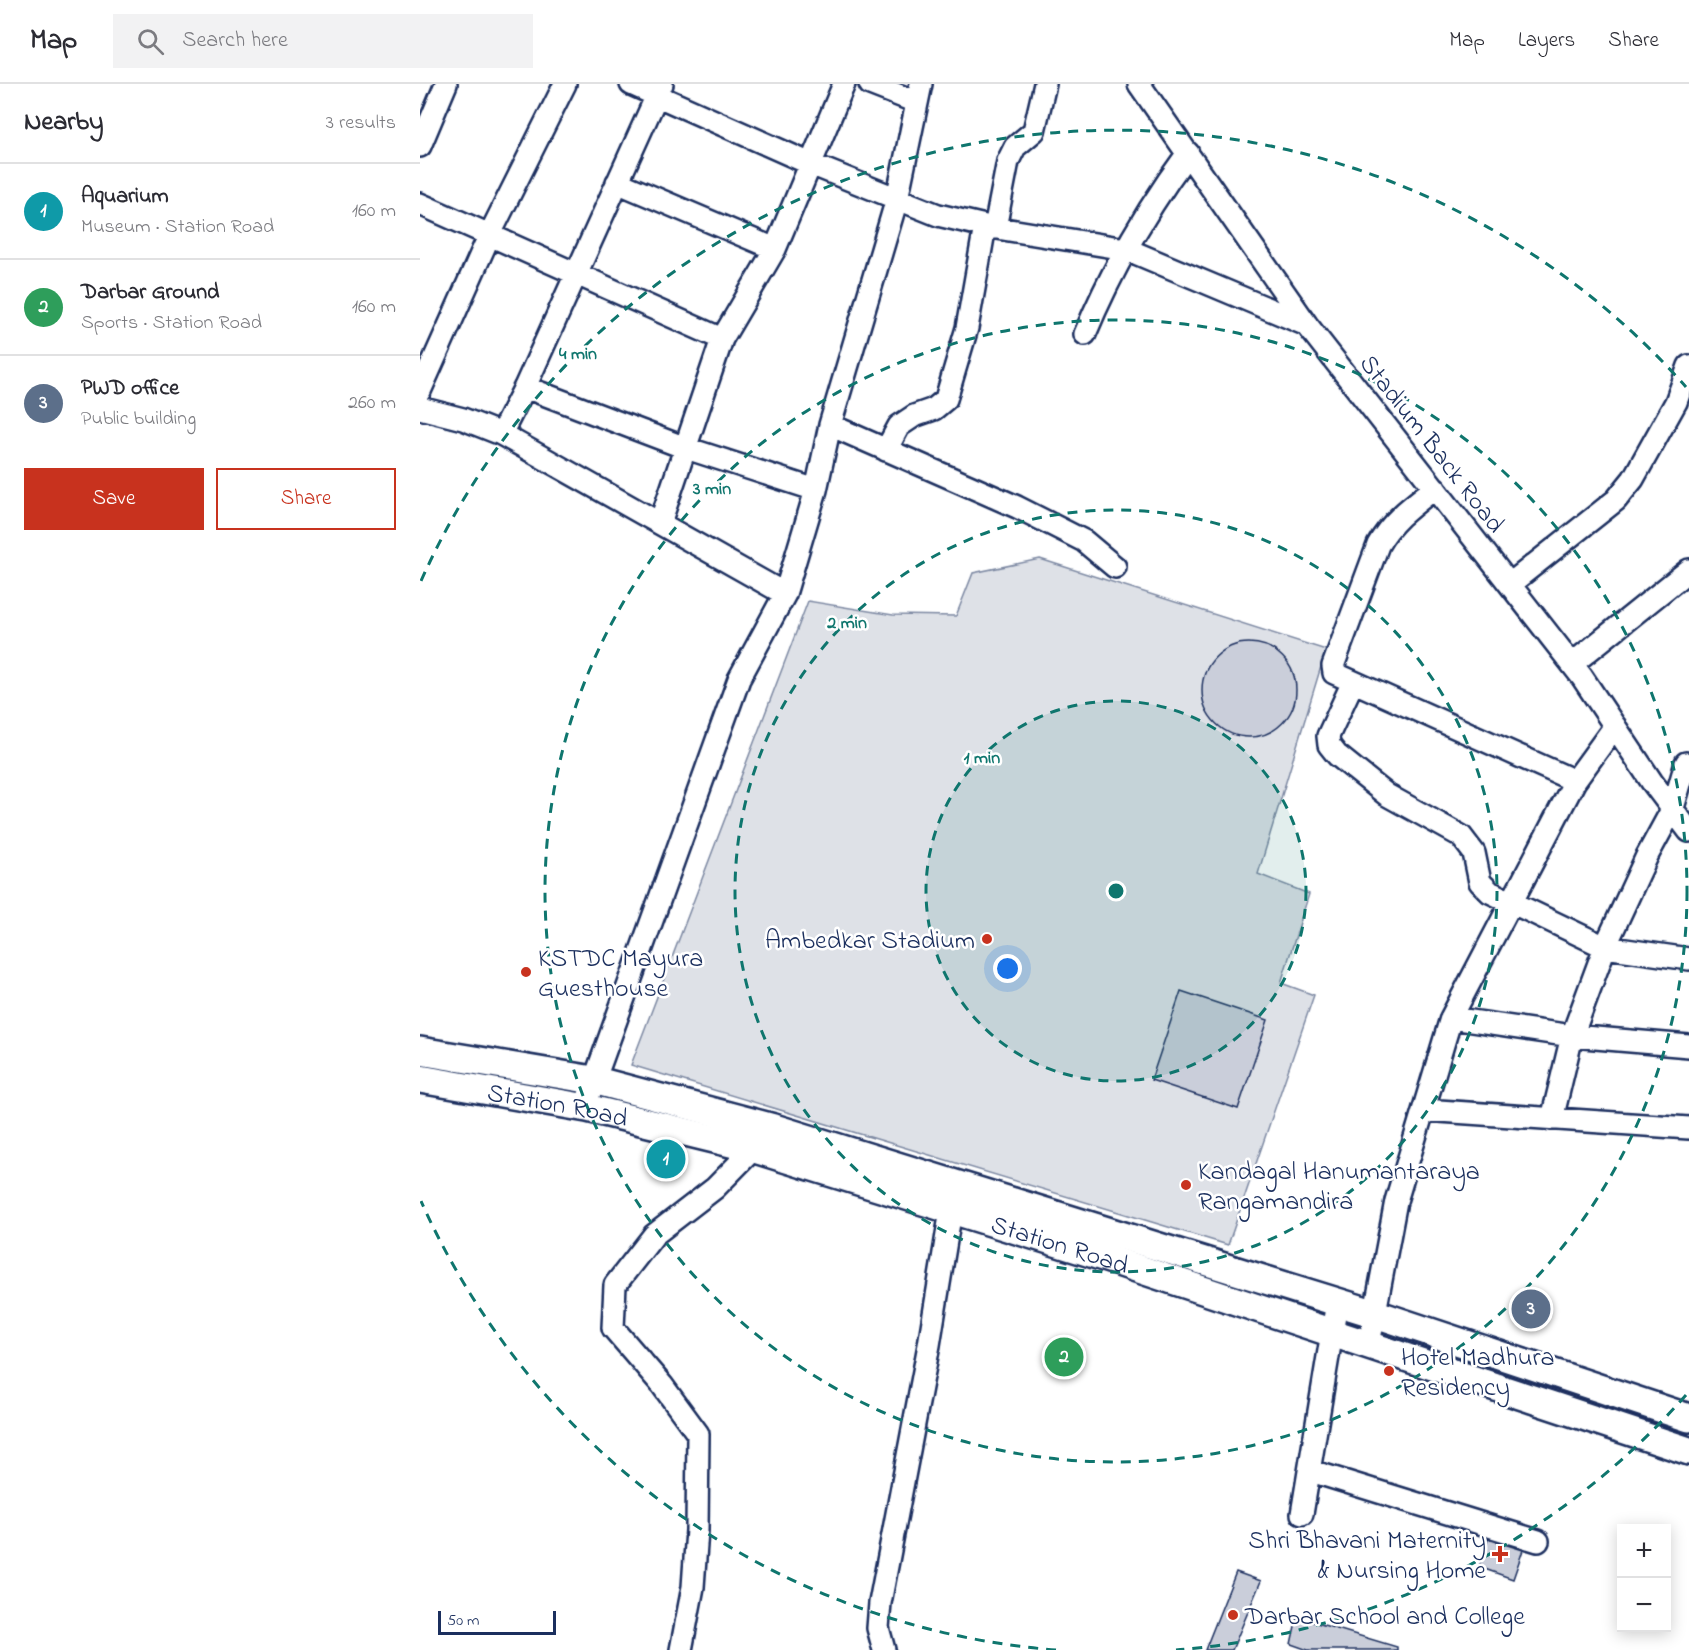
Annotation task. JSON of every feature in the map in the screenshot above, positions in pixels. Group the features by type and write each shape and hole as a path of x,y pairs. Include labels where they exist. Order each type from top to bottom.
{"main road":[{"name":"Station Road","path":"420,1051 593,1080 774,1128 1376,1314 1689,1418"},
{"name":"Station Road","path":"420,1079 586,1108 754,1149 1331,1331 1689,1450"}],"street":[{"path":"420,146 446,84"},
{"path":"420,391 490,234 565,84"},
{"path":"631,84 659,89 813,165 938,215 990,227 1126,249 1307,325"},
{"path":"660,523 683,447 722,339 775,249 813,165 844,84"},
{"path":"586,1108 593,1080 739,679 785,594 816,490 830,425 897,199 919,93 870,84"},
{"path":"886,450 899,426 914,416 934,409 946,399 967,328 1008,161 1015,147 1034,131 1045,84"},
{"name":"Stadium Back Road","path":"1139,84 1307,325 1572,664 1652,782 1689,831"},
{"path":"501,434 525,387 659,89"},
{"path":"1085,334 1111,273 1152,202 1188,153"},
{"path":"617,182 775,249"},
{"path":"420,204 722,339"},
{"path":"1510,584 1616,500 1633,479 1676,402 1689,366"},
{"path":"525,387 683,447 816,490"},
{"path":"420,408 463,419 501,434 785,594"},
{"path":"830,425 1017,507 1084,541 1115,567"},
{"path":"1435,488 1387,528 1378,545 1333,666 1334,673 1575,781"},
{"path":"1572,664 1689,570"},
{"path":"1353,682 1328,736 1329,745 1337,756 1387,795 1461,836 1474,853 1480,882 1490,892 1605,947 1689,959"},
{"path":"1369,1344 1396,1201 1450,1018 1575,781 1615,726"},
{"path":"1652,782 1688,762"},
{"path":"1552,1119 1572,1035 1605,947 1647,856 1673,808 1688,762"},
{"path":"1450,1018 1572,1035 1689,1046"},
{"path":"1424,1110 1689,1128"},
{"path":"681,1650 693,1587 698,1434 662,1385 613,1328 615,1285 654,1235 715,1188 774,1128"},
{"path":"884,1650 878,1628 880,1603 929,1345 951,1210"},
{"path":"1302,1514 1311,1471 1337,1302"},
{"path":"1311,1471 1538,1541"}],"shaded area":[{"name":"Ambedkar Stadium","path":"1040,559 1326,650 1258,874 1309,894 1281,983 1314,995 1228,1245 631,1065 808,601 893,615 956,616 973,573"}],"building":[{"path":"1249,643 1267,647 1282,657 1292,672 1296,690 1292,708 1282,723 1267,733 1249,737 1231,733 1216,723 1206,708 1202,690 1206,672 1216,657 1231,647"},
{"path":"1181,991 1268,1020 1238,1109 1151,1080"},
{"path":"1488,1539 1523,1550 1513,1579 1479,1567"},
{"name":"Darbar School and College","path":"1236,1572 1261,1581 1232,1650 1205,1650"},
{"name":"Darbar School and College","path":"1297,1617 1397,1647 1397,1650 1308,1650 1291,1644"}],"place":[{"name":"Ambedkar Stadium","path":"987,939"},
{"name":"KSTDC Mayura Guesthouse","path":"526,972"},
{"name":"Aquarium","path":"666,1159"},
{"name":"Kandagal Hanumantaraya Rangamandira","path":"1186,1185"},
{"name":"PWD office","path":"1531,1309"},
{"name":"Darbar Ground","path":"1064,1357"},
{"name":"Hotel Madhura Residency","path":"1389,1371"},
{"name":"Shri Bhavani Maternity & Nursing Home","path":"1500,1554"},
{"name":"Darbar School and College","path":"1233,1615"}]}
